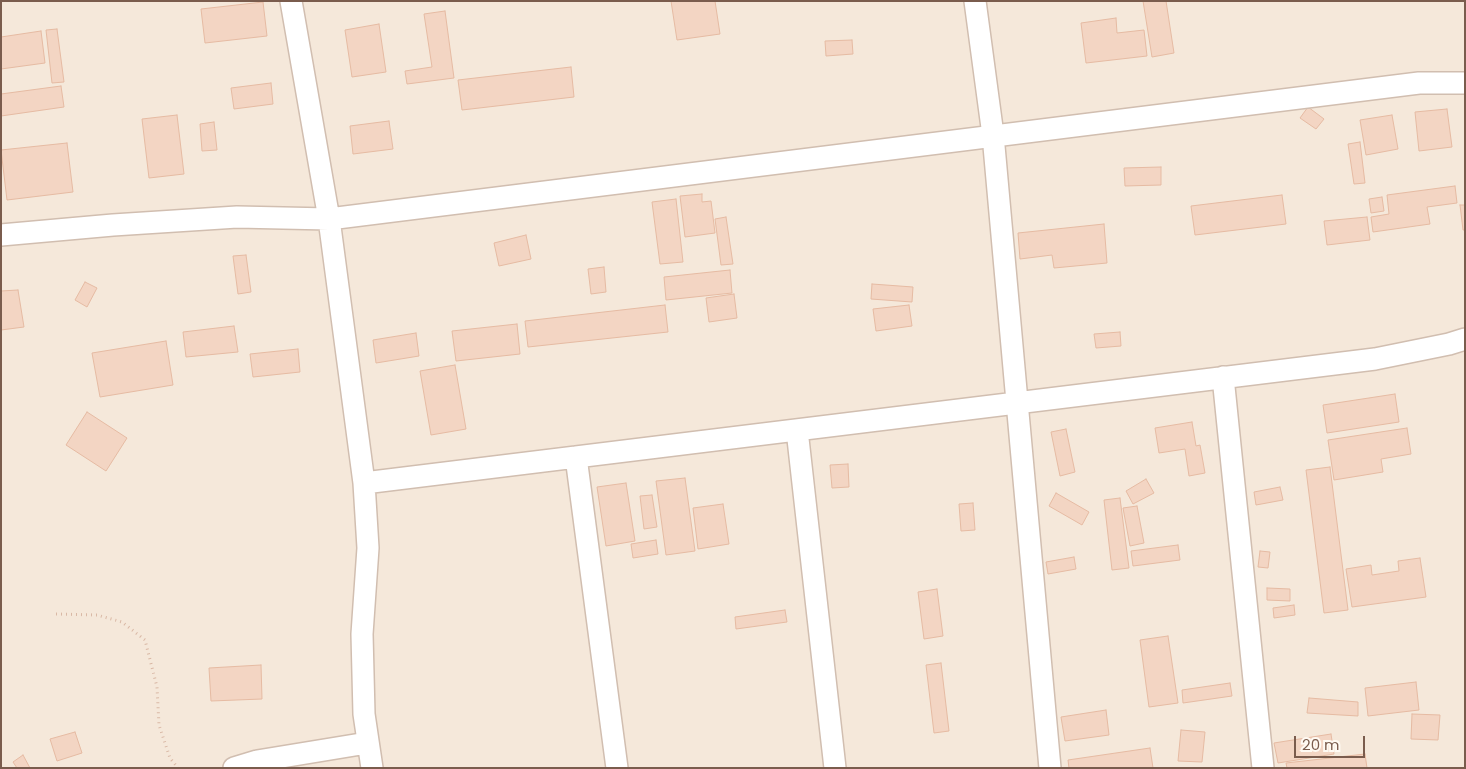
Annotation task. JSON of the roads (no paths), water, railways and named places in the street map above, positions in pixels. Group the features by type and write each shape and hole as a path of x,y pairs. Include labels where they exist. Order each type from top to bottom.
{"street":[{"path":"291,1 329,219 364,483 368,548 362,644 364,714 372,768"},
{"path":"974,1 993,135 1050,768"},
{"path":"1,235 237,217 329,219 1419,83 1465,83"},
{"path":"364,483 1375,359 1465,339"},
{"path":"1223,377 1263,768"},
{"path":"797,430 835,768"},
{"path":"576,457 617,768"},
{"path":"234,768 257,761 367,743"}]}
